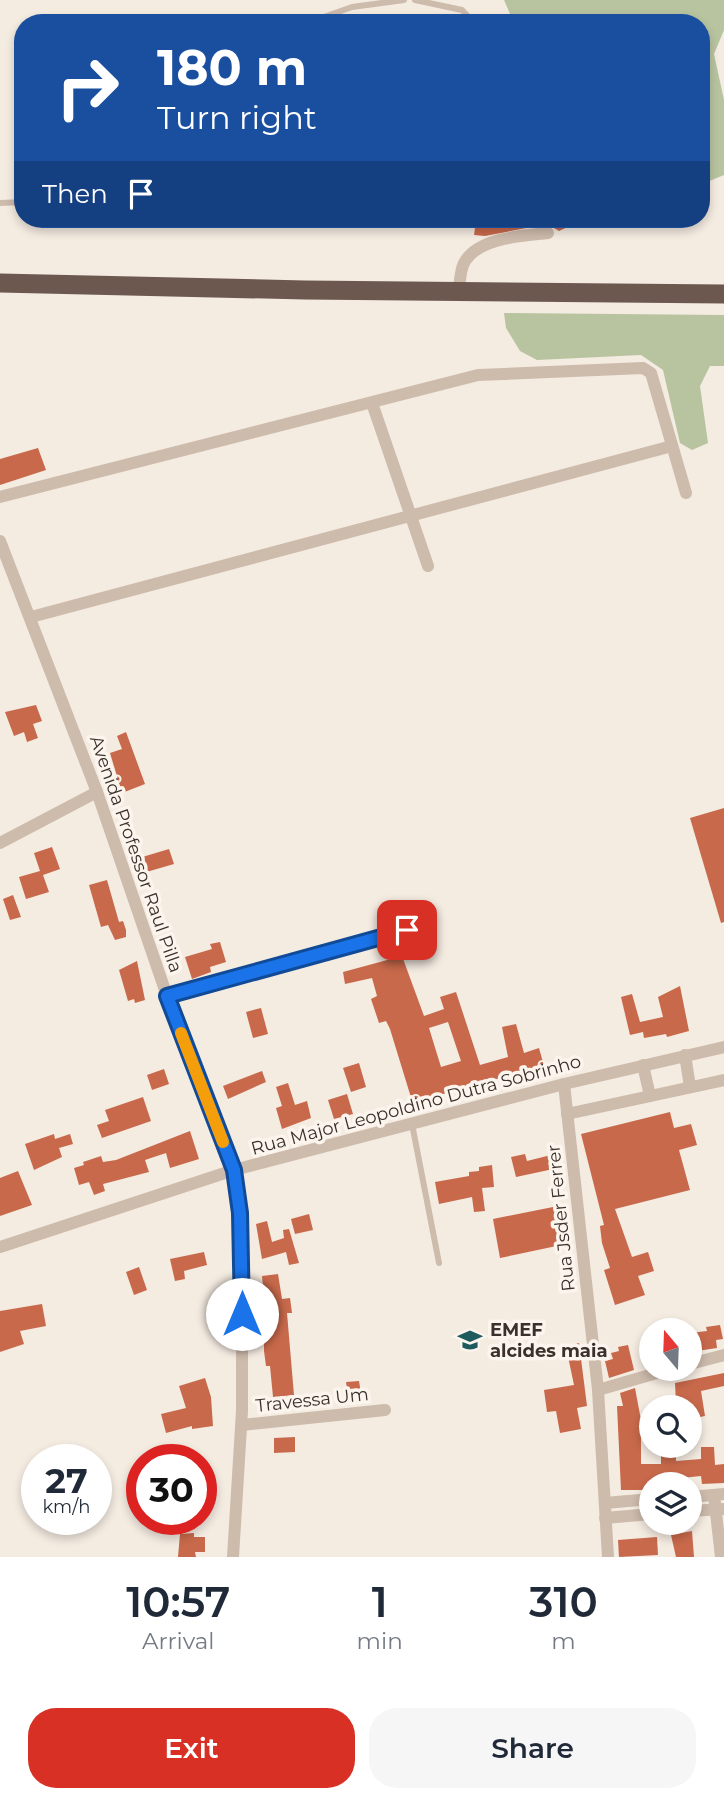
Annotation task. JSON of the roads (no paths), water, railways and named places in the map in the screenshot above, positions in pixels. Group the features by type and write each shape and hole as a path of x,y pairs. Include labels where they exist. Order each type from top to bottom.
{"highway":[{"path":"0,283 724,294"}],"street":[{"path":"459,290 462,266 468,256 500,241 548,233"},
{"path":"0,497 478,374 642,368 651,373 686,493"},
{"path":"372,403 428,566"},
{"path":"31,617 672,446"},
{"name":"Avenida Professor Raul Pilla","path":"0,541 97,792 167,996 234,1170 242,1242 242,1425 233,1557"},
{"path":"0,843 97,792"},
{"path":"167,996 407,930"},
{"name":"Rua Major Leopoldino Dutra Sobrinho","path":"0,1247 234,1170 564,1084 724,1046"},
{"path":"685,1055 690,1087"},
{"path":"643,1065 650,1096"},
{"path":"567,1114 724,1080"},
{"name":"Rua Jsder Ferrer","path":"564,1084 598,1390 608,1557"},
{"path":"702,1360 724,1354"},
{"path":"598,1390 639,1378"},
{"name":"Travessa Um","path":"242,1425 385,1410"},
{"path":"719,1494 721,1557"},
{"path":"605,1503 639,1500"},
{"path":"702,1510 720,1509"},
{"path":"606,1518 639,1515"}],"lane":[{"path":"332,14 352,7 404,0"},
{"path":"415,0 462,10 466,14"},
{"path":"412,1124 439,1263"}],"place":[{"name":"EMEF alcides maia","path":"470,1340"}]}
